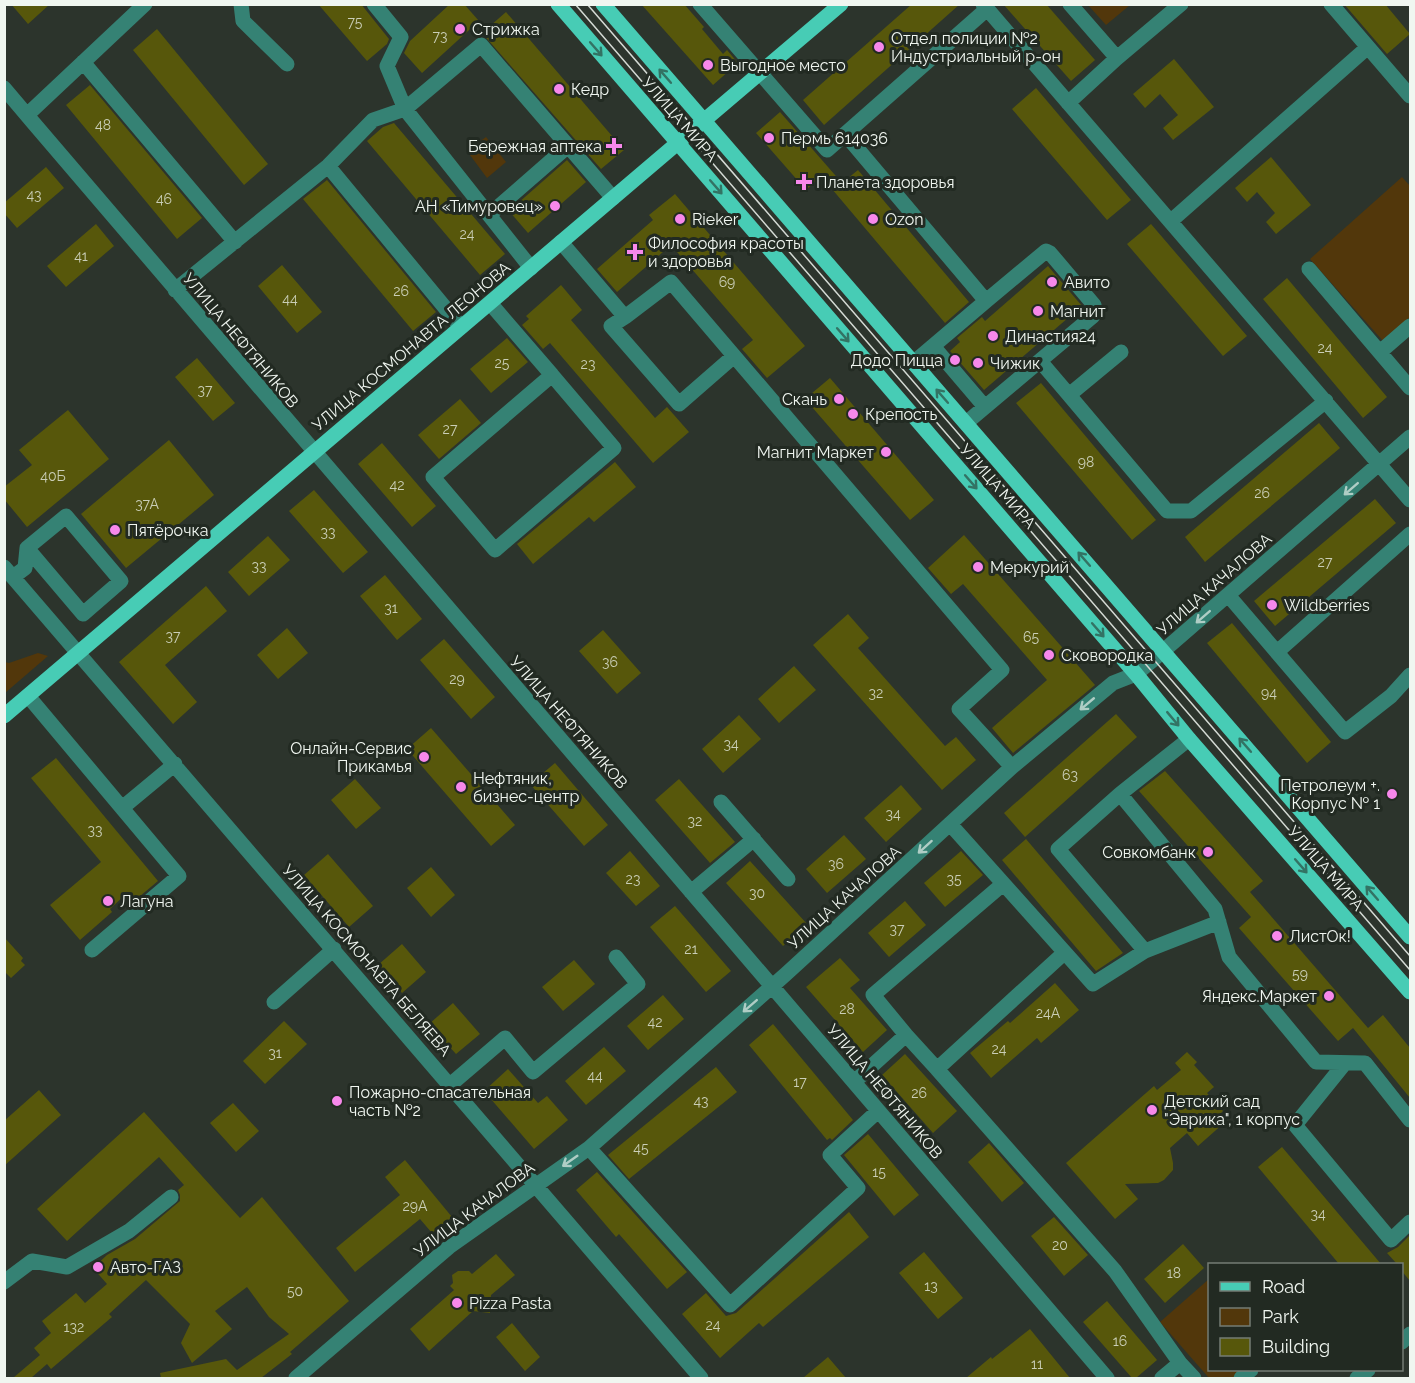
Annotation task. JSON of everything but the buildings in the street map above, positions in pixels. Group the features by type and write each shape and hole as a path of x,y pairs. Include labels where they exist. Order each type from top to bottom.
{"main road":[{"name":"УЛИЦА МИРА","path":"558,4 1136,674 1189,739 1410,992"},
{"name":"УЛИЦА МИРА","path":"603,4 1410,937"},
{"name":"УЛИЦА КОСМОНАВТА ЛЕОНОВА","path":"4,716 838,5"}],"street":[{"path":"27,115 145,4"},
{"path":"241,4 243,21 287,64"},
{"path":"374,4 401,37 387,66 405,109 531,268"},
{"path":"700,4 827,150 985,7 1410,500"},
{"path":"1070,4 1117,58"},
{"path":"1068,103 1181,4"},
{"path":"1331,4 1410,96"},
{"path":"175,290 328,166 373,120 405,109 481,45 613,198"},
{"path":"1171,221 1368,47"},
{"path":"83,62 235,242"},
{"name":"УЛИЦА НЕФТЯНИКОВ","path":"4,88 313,453 1107,1378"},
{"path":"845,134 986,301"},
{"path":"489,215 568,146"},
{"path":"328,166 461,327"},
{"path":"561,242 625,317"},
{"path":"914,363 1042,253 1050,253 1094,305 1093,316 966,423"},
{"path":"1309,269 1410,388"},
{"path":"734,356 679,404 611,326 671,282 1002,670 959,709 1012,767"},
{"path":"490,303 552,375 614,448 495,550 433,477 552,375"},
{"path":"1380,352 1410,326"},
{"path":"933,346 986,407"},
{"path":"1069,395 1121,352"},
{"path":"1040,361 1167,511 1191,511 1326,401"},
{"name":"УЛИЦА КАЧАЛОВА","path":"296,1378 449,1247 589,1148 772,986 1012,767 1113,683 1136,674 1410,437"},
{"path":"9,572 25,568 27,548 66,516 122,581 83,614 27,548"},
{"path":"1277,652 1410,534"},
{"name":"УЛИЦА КОСМОНАВТА БЕЛЯЕВА","path":"9,572 701,1378"},
{"path":"1228,595 1345,732 1391,696 1410,675"},
{"path":"28,696 179,876 92,950"},
{"path":"1145,951 1059,849 1120,794 1189,739"},
{"path":"122,808 175,764"},
{"path":"1120,794 1215,909 1229,957 1316,1062 1365,1063 1410,1120"},
{"path":"722,802 788,879"},
{"path":"950,824 1093,984 1145,951 1219,922"},
{"path":"691,892 754,839"},
{"path":"1003,884 873,995 1115,1271 1180,1363 1194,1378"},
{"path":"274,1002 333,949"},
{"path":"937,1069 1064,953"},
{"path":"450,1085 505,1038 533,1072 638,984 616,957"},
{"path":"854,1083 906,1035"},
{"path":"1345,1063 1295,1125 1391,1240 1410,1222"},
{"path":"589,1148 730,1305 858,1188 830,1155 878,1111"},
{"path":"4,1282 32,1261 67,1267 129,1231 171,1197"},
{"path":"1162,1378 1180,1363"}],"green space":[{"path":"1088,5 1130,5 1106,25"},
{"path":"486,137 506,162 487,178 467,151"},
{"path":"1402,177 1410,186 1410,317 1383,341 1310,259"},
{"path":"38,653 48,656 5,693 5,662 9,663"},
{"path":"1208,1280 1208,1371 1242,1371 1233,1378 1209,1378 1160,1322"}],"tram line":[{"path":"575,4 1410,970"},
{"path":"587,4 1410,956"}],"place":[{"name":"Стрижка","path":"460,29"},
{"name":"Отдел полиции №2 Индустриальный р-он","path":"879,47"},
{"name":"Выгодное место","path":"708,65"},
{"name":"Кедр","path":"559,89"},
{"name":"Пермь 614036","path":"769,138"},
{"name":"Бережная аптека","path":"614,146"},
{"name":"Планета здоровья","path":"804,182"},
{"name":"АН «Тимуровец»","path":"555,206"},
{"name":"Rieker","path":"680,219"},
{"name":"Ozon","path":"873,219"},
{"name":"Философия красоты и здоровья","path":"635,252"},
{"name":"Авито","path":"1052,282"},
{"name":"Магнит","path":"1038,311"},
{"name":"Династия24","path":"993,336"},
{"name":"Додо Пицца","path":"955,360"},
{"name":"Чижик","path":"978,363"},
{"name":"Скань","path":"839,399"},
{"name":"Крепость","path":"853,414"},
{"name":"Магнит Маркет","path":"886,452"},
{"name":"Пятёрочка","path":"115,530"},
{"name":"Меркурий","path":"978,567"},
{"name":"Wildberries","path":"1272,605"},
{"name":"Сковородка","path":"1049,655"},
{"name":"Онлайн-Сервис Прикамья","path":"424,757"},
{"name":"Нефтяник, бизнес-центр","path":"461,787"},
{"name":"Петролеум +. Корпус № 1","path":"1392,794"},
{"name":"Совкомбанк","path":"1208,852"},
{"name":"Лагуна","path":"108,901"},
{"name":"ЛистОк!","path":"1277,936"},
{"name":"Яндекс.Маркет","path":"1329,996"},
{"name":"Пожарно-спасательная часть №2","path":"337,1101"},
{"name":"Детский сад \"Эврика\", 1 корпус","path":"1152,1110"},
{"name":"Авто-ГАЗ","path":"98,1267"},
{"name":"Pizza Pasta","path":"457,1303"}]}
